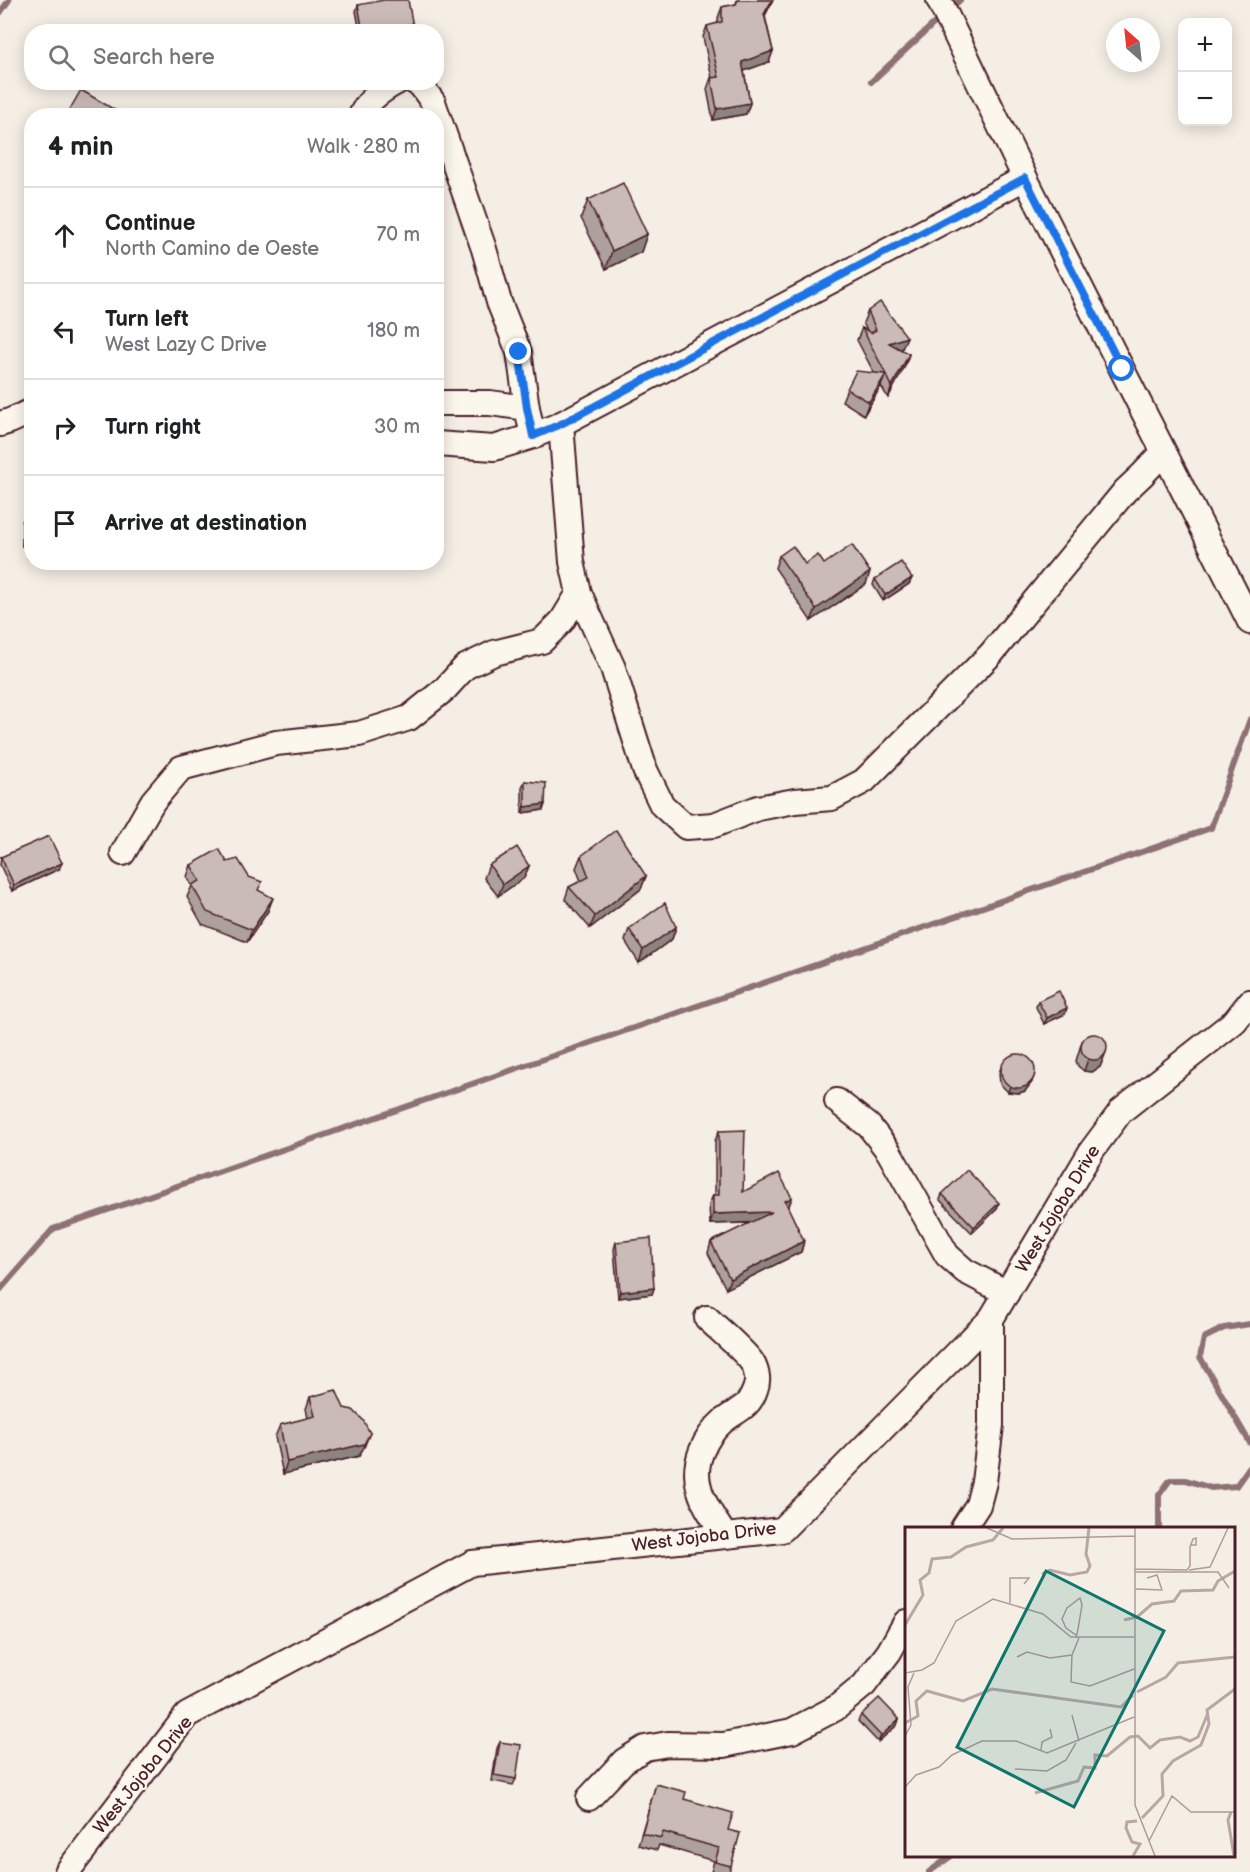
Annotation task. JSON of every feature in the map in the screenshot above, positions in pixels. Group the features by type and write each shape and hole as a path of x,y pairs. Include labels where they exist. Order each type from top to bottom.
{"street":[{"path":"939,0 1025,178 1250,622"},
{"path":"366,108 383,90"},
{"path":"424,90 435,108"},
{"path":"444,132 500,302 519,352 533,436"},
{"path":"444,444 494,447 533,436 561,424 1025,178"},
{"path":"444,403 490,403 527,408"},
{"path":"0,424 24,415"},
{"path":"561,424 572,562 579,593 613,668 645,770 662,805 686,827 714,825 767,806 832,798 864,780 991,654 1125,491 1163,453"},
{"path":"123,853 153,801 181,768 276,743 359,734 409,718 446,689 465,667 494,653 542,641 561,621 579,593"},
{"name":"West Jojoba Drive","path":"67,1872 187,1715 472,1563 782,1530 991,1319 1092,1150 1121,1111 1234,1021 1250,1002"},
{"path":"837,1101 869,1126 889,1152 947,1254 965,1271 1007,1293"},
{"path":"707,1318 752,1361 759,1379 752,1400 723,1421 705,1443 697,1464 698,1486 705,1504 725,1536"},
{"path":"964,1527 978,1505 984,1482 991,1425 991,1319"},
{"path":"589,1798 624,1761 645,1748 668,1744 724,1744 792,1731 836,1707 864,1685 889,1652 905,1624"}],"building":[{"path":"384,0 408,0 412,24 362,24 358,5"},
{"path":"738,0 772,0 764,14 773,51 742,62 750,103 717,109 711,78 719,77 707,26 722,22 722,7 736,4"},
{"path":"81,90 111,108 71,108"},
{"path":"623,183 647,234 612,251 588,200"},
{"path":"880,302 907,337 889,343 909,354 892,386 862,328 871,333 876,330 868,311"},
{"path":"856,371 886,374 869,402 847,389"},
{"path":"852,545 870,572 816,609 779,556 793,546 805,564 818,555 824,564"},
{"path":"901,562 912,578 885,595 875,579"},
{"path":"525,781 546,783 545,804 525,807"},
{"path":"616,830 646,876 595,916 569,887 589,877 581,856"},
{"path":"49,836 62,863 14,885 1,857"},
{"path":"517,847 529,866 503,884 489,865"},
{"path":"219,849 227,862 238,859 249,877 262,882 258,890 273,898 252,930 207,912 192,885 200,881 191,865"},
{"path":"665,903 676,927 643,950 629,929"},
{"path":"1059,991 1067,1008 1047,1018 1038,1001"},
{"path":"1094,1034 1103,1038 1107,1047 1103,1056 1094,1060 1085,1056 1081,1047 1085,1038"},
{"path":"1018,1054 1030,1059 1035,1071 1030,1083 1018,1088 1006,1083 1001,1071 1006,1059"},
{"path":"745,1130 743,1192 779,1173 792,1198 785,1201 804,1241 730,1279 711,1242 772,1212 713,1214 713,1195 719,1195 719,1131"},
{"path":"967,1170 999,1203 974,1227 942,1194"},
{"path":"651,1238 654,1288 620,1292 616,1242"},
{"path":"336,1390 344,1408 353,1410 363,1420 370,1433 364,1444 287,1462 280,1425 315,1416 310,1397"},
{"path":"879,1698 899,1719 881,1736 861,1715"},
{"path":"500,1742 521,1745 516,1779 494,1775"},
{"path":"656,1784 686,1792 684,1799 733,1813 728,1830 740,1833 731,1866 715,1862 719,1848 663,1832 661,1838 642,1833"}],"waterway":[{"path":"0,13 9,0"},
{"path":"949,10 960,0"},
{"path":"871,82 941,17"},
{"path":"0,1290 53,1229 1211,828 1250,719"},
{"path":"1250,1324 1224,1328 1204,1338 1200,1357 1250,1443"},
{"path":"1159,1527 1159,1495 1170,1480 1186,1480 1211,1488 1236,1486 1250,1466"},
{"path":"929,1872 950,1857"}],"route":[{"path":"519,352 533,436 561,424 1025,178 1122,369"}]}
